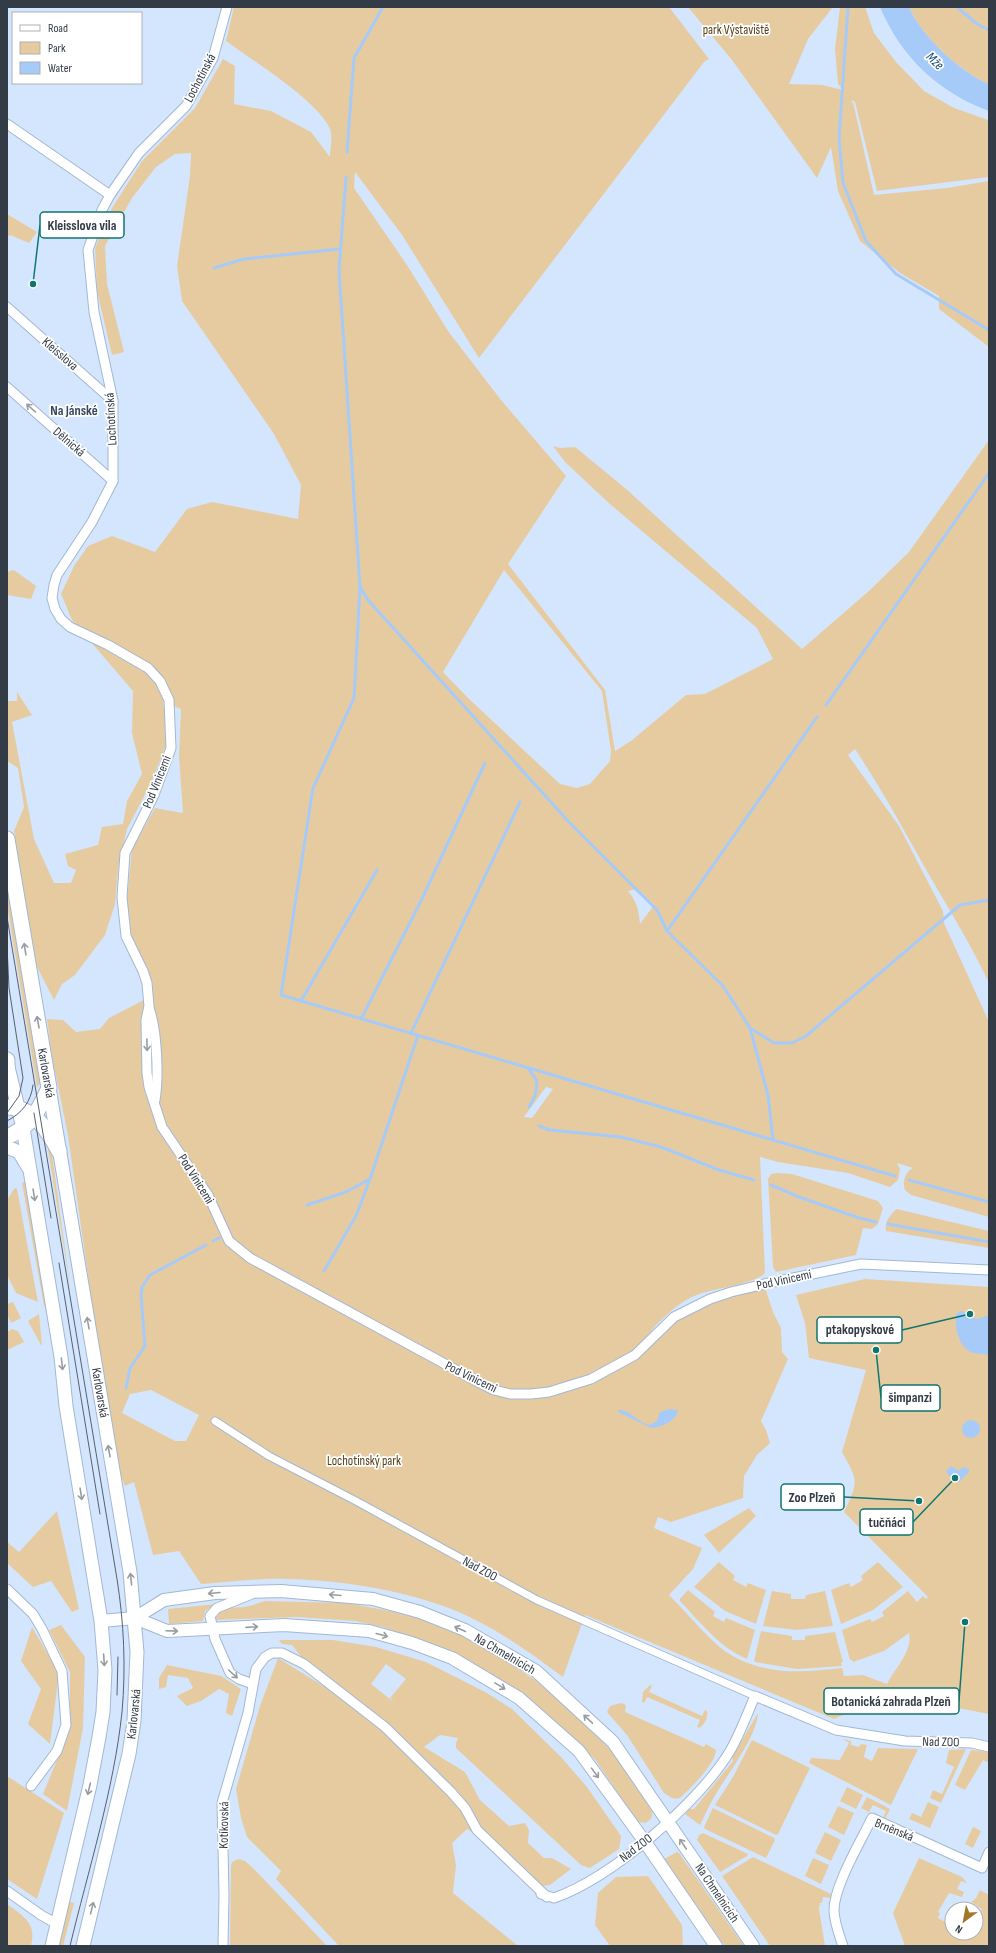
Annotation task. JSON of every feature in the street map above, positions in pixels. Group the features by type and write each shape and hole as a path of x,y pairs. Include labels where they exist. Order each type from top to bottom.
{"main road":[{"name":"Karlovarská","path":"7,839 130,1572 135,1618 137,1686 130,1748 83,1946"},
{"path":"7,1067 13,1104 23,1128 31,1176 101,1621 105,1670 103,1712 90,1785 52,1946"},
{"path":"7,1137 23,1128 34,1117 49,1088"},
{"path":"13,1104 34,1117 45,1128 59,1151"},
{"path":"7,1147 19,1152 27,1165 31,1176"}],"street":[{"name":"Lochotínská","path":"55,609 52,598 54,585 58,575 92,522 112,480 113,401 94,312 88,250 102,210 110,195 139,153 186,106 213,58 227,7"},
{"path":"7,124 110,195"},
{"name":"Kleisslova","path":"7,307 113,401"},
{"name":"Dělnická","path":"7,386 112,480"},
{"name":"Pod Vinicemi","path":"55,609 61,619 70,627 108,645 148,668 160,681 169,700 171,748 154,795 125,853 122,896 126,936 147,983 147,1073 154,1104 162,1128 208,1194 229,1241 250,1258 480,1383 494,1390 510,1394 549,1392 591,1379 635,1355 674,1317 710,1299 731,1292 861,1264 989,1270"},
{"name":"Nad ZOO","path":"215,1421 269,1456 356,1501 537,1600 755,1696 836,1730 905,1741 972,1743 989,1747"},
{"path":"7,1589 33,1614 42,1629 62,1671 66,1725 57,1751 31,1786"},
{"name":"Na Chmelnicích","path":"101,1621 135,1618 164,1600 215,1593 281,1591 373,1599 420,1612 471,1634 536,1671 613,1742 753,1946"},
{"path":"253,1684 239,1679 230,1673 215,1639 210,1616 213,1611 223,1605 258,1592"},
{"name":"Na Chmelnicích","path":"135,1618 167,1631 214,1630 284,1625 369,1631 412,1643 452,1658 519,1698 579,1751 646,1842 716,1946"},
{"name":"Kotíkovská","path":"223,1946 224,1895 222,1803 248,1713 256,1669 265,1657 272,1653 282,1653 304,1664 385,1727 451,1792 465,1808 477,1830 547,1897"},
{"name":"Nad ZOO","path":"547,1897 554,1898 563,1895 592,1879 646,1842 668,1822 701,1790 729,1752 755,1696"},
{"name":"Brněnská","path":"843,1946 835,1917 834,1909 836,1893 872,1818 982,1868 989,1852"},
{"path":"528,1887 547,1897"},
{"path":"7,1891 41,1915 57,1924"}],"green space":[{"name":"Lochotínský park","path":"234,7 669,7 709,59 704,62 479,358 402,235 355,172 354,188 407,265 448,331 501,400 566,476 508,564 605,690 615,751 631,741 686,695 705,694 773,659 757,628 611,505 565,462 553,446 560,448 575,447 625,488 802,649 869,591 909,552 989,440 989,983 962,931 875,781 855,749 848,755 899,826 943,911 944,923 989,1022 989,1217 911,1195 905,1190 904,1184 906,1175 913,1168 897,1163 900,1169 898,1180 890,1187 848,1173 778,1162 760,1157 765,1273 751,1281 709,1291 692,1297 660,1321 642,1344 636,1349 594,1374 635,1355 674,1317 764,1284 773,1312 781,1328 782,1352 788,1359 761,1421 766,1430 770,1443 757,1455 744,1476 743,1498 671,1522 658,1517 654,1528 702,1548 693,1569 669,1595 714,1642 728,1653 742,1661 774,1670 808,1671 842,1668 844,1676 863,1675 887,1684 906,1654 909,1633 884,1651 853,1662 850,1660 842,1630 870,1619 872,1622 884,1616 882,1612 908,1591 917,1602 923,1596 926,1599 928,1597 844,1512 852,1494 855,1481 851,1469 842,1452 866,1370 809,1358 805,1323 796,1295 865,1279 989,1287 989,1714 937,1704 898,1691 834,1719 585,1615 563,1677 507,1638 462,1613 408,1595 388,1590 326,1581 265,1579 201,1584 179,1551 153,1555 134,1482 125,1486 120,1474 92,1304 68,1135 52,1057 47,1019 63,1020 76,1032 100,1029 109,1018 148,998 151,981 130,934 127,900 132,849 155,808 183,813 179,757 181,709 163,702 168,740 151,783 127,829 118,869 115,904 105,935 75,975 62,984 54,1000 36,965 14,831 24,807 18,768 7,761 7,701 17,701 17,692 32,715 12,722 34,839 54,883 71,883 76,870 68,866 65,854 98,845 102,827 123,824 127,801 142,774 132,733 133,691 72,620 61,594 74,566 88,546 112,536 155,552 187,509 212,502 298,519 301,485 274,434 182,301 177,266 190,176 191,153 175,154 156,167 132,198 105,246 107,284 124,352 112,355 97,291 95,248 112,208 142,161 195,108 223,59 235,66 234,104 271,111 311,132 330,157 331,132 323,118 299,94 226,41","holes":["504,570 602,691 611,751 610,761 590,784 577,788 560,784 468,698 443,672","638,889 654,905 640,924 637,907 634,899 628,891","546,1087 553,1089 532,1118 524,1117","151,1390 199,1415 186,1441 175,1441 122,1413 130,1394"]},
{"name":"park Výstaviště","path":"688,7 833,7 808,39 789,84 822,85 843,90 838,84 835,49 840,7 865,7 874,33 896,62 924,91 954,108 988,120 989,177 877,191 855,102 852,100 851,103 853,102 874,195 947,188 989,181 989,347 939,309 939,296 900,273 860,241 838,191 831,147 817,178 732,60"},
{"path":"909,7 989,7 989,84 966,71 943,52 923,30"},
{"path":"7,214 37,232 29,243 10,235 7,237"},
{"path":"14,570 36,586 31,599 7,595 7,572"},
{"path":"7,873 41,1082 37,1087 7,905"},
{"path":"47,1143 51,1147 71,1292"},
{"path":"771,1174 792,1174 878,1201 883,1208 878,1224 872,1229 863,1228 856,1255 776,1272 773,1267 768,1179"},
{"path":"26,1181 47,1305 44,1306 22,1183"},
{"path":"16,1188 38,1302 16,1293 7,1275 7,1200"},
{"path":"897,1209 989,1231 989,1248 886,1231 888,1219"},
{"path":"13,1302 21,1318 11,1323 7,1314 7,1304"},
{"path":"39,1314 42,1345 28,1321"},
{"path":"12,1329 18,1331 24,1342 7,1350 7,1332"},
{"path":"749,1508 756,1516 719,1553 704,1535"},
{"path":"57,1511 79,1609 72,1612 51,1581 33,1587 7,1563 7,1542 19,1552"},
{"path":"719,1562 735,1576 733,1580 746,1587 748,1583 766,1590 756,1624 725,1611 694,1587"},
{"path":"878,1562 903,1587 873,1610 841,1624 831,1590 849,1583 851,1587 863,1580 861,1576"},
{"path":"688,1590 715,1612 713,1616 724,1622 726,1618 755,1630 747,1659 737,1654 719,1641 680,1601"},
{"path":"772,1591 791,1594 791,1599 805,1599 806,1595 825,1591 833,1626 797,1630 763,1626"},
{"path":"265,1601 347,1603 390,1611 424,1620 473,1640 535,1680 573,1713 614,1753 652,1811 651,1819 645,1823 638,1822 594,1758 513,1687 452,1654 383,1627 355,1621 297,1617 216,1620 217,1615 223,1610 247,1607"},
{"path":"216,1604 205,1611 203,1621 169,1624 168,1609"},
{"path":"61,1625 85,1657 83,1728 67,1811 43,1794 64,1743 70,1722 70,1672 49,1630"},
{"path":"32,1627 59,1673 50,1744 28,1724 41,1689 21,1661"},
{"path":"761,1631 792,1636 792,1640 805,1640 805,1636 835,1632 843,1662 841,1663 842,1666 797,1669 755,1662"},
{"path":"279,1640 333,1640 376,1647 426,1662 487,1693 512,1709 561,1757 587,1787 621,1836 619,1849 590,1868 581,1865 456,1748 458,1738 440,1735 424,1747 465,1772 480,1800 509,1826 525,1823 529,1830 528,1843 544,1858 552,1858 571,1869 550,1885 534,1887 496,1848 467,1829 452,1843 456,1865 453,1893 518,1946 339,1946 276,1879 281,1871 247,1837 241,1818 236,1789 260,1706 278,1658 325,1687 292,1645 282,1644","holes":["386,1664 406,1679 390,1698 395,1703 371,1684"]},
{"path":"167,1665 221,1676 241,1689 232,1716 226,1713 229,1694 219,1689 201,1701 187,1706 177,1696 193,1688 188,1678 168,1675 166,1687 159,1689 159,1678"},
{"path":"650,1685 652,1686 649,1692 702,1716 705,1710 707,1711 707,1716 704,1723 699,1728 697,1727 700,1720 647,1697 644,1703 642,1702 643,1692"},
{"path":"621,1703 626,1705 625,1712 704,1747 706,1744 716,1750 715,1756 707,1769 689,1790 678,1799 672,1798 664,1793 627,1735 607,1712 610,1706"},
{"path":"758,1713 757,1721 748,1742 714,1798 700,1825 685,1814 689,1809 694,1809 733,1761 732,1757"},
{"path":"843,1739 851,1741 851,1745 859,1747 861,1744 867,1745 864,1757 872,1761 878,1748 918,1749 891,1805 809,1763 811,1758 840,1760 849,1743"},
{"path":"752,1740 810,1768 778,1834 776,1835 715,1805 733,1777"},
{"path":"966,1749 941,1803 930,1798 933,1790 942,1794 954,1767 946,1763 949,1750"},
{"path":"971,1750 989,1752 989,1763 983,1760 965,1790 955,1785"},
{"path":"7,1776 64,1813 37,1899 7,1879"},
{"path":"847,1787 863,1795 856,1809 840,1801"},
{"path":"867,1797 890,1809 885,1819 883,1818 886,1811 873,1805 869,1812 861,1808"},
{"path":"928,1802 939,1807 930,1828 909,1819 912,1813 921,1817"},
{"path":"838,1806 854,1813 844,1835 828,1827"},
{"path":"713,1808 774,1838 775,1840 766,1858 705,1829 704,1827"},
{"path":"973,1827 981,1831 973,1848 965,1844"},
{"path":"825,1832 841,1840 831,1861 815,1853"},
{"path":"703,1833 748,1854 720,1872 697,1840 699,1835"},
{"path":"677,1852 744,1946 725,1946 664,1859"},
{"path":"753,1857 831,1894 831,1898 823,1897 819,1909 825,1946 770,1946 722,1876"},
{"path":"813,1858 829,1865 821,1884 805,1876"},
{"path":"919,1858 962,1877 967,1883 961,1881 957,1889 964,1892 962,1897 949,1893 938,1912 940,1913 938,1918 944,1921 944,1941 984,1941 984,1901 972,1901 976,1898 980,1890 989,1895 989,1946 905,1946 893,1913"},
{"path":"238,1859 245,1861 257,1872 327,1946 230,1946 231,1866 232,1862"},
{"path":"648,1876 682,1925 683,1946 610,1946 595,1925 598,1893 616,1877"},
{"path":"69,1902 74,1903 63,1946 58,1946"},
{"path":"7,1904 24,1917 31,1926 31,1946 7,1946"}],"water":[{"name":"Mže","path":"880,7 909,7 923,30 943,52 966,71 989,84 989,111 953,94 923,71 899,42"},
{"path":"961,1311 976,1319 989,1315 989,1355 973,1353 961,1342 958,1336 956,1318 957,1313"},
{"path":"669,1409 678,1410 675,1417 664,1425 651,1428 618,1412 618,1410 622,1410 650,1425 657,1421 660,1412"},
{"path":"971,1420 977,1423 980,1429 977,1435 971,1438 965,1435 962,1429 965,1423"},
{"path":"951,1466 959,1471 962,1467 969,1469 969,1472 959,1482 953,1482 946,1471"}],"waterway":[{"path":"347,152 354,58 383,7"},
{"path":"848,7 839,138 843,183 866,241 896,274 989,330"},
{"path":"957,7 977,24 989,30"},
{"path":"346,177 339,271 360,587 368,600 568,821 657,910 667,931 723,986 750,1028 774,1043 792,1043 806,1036 960,905 989,900"},
{"path":"214,268 244,259 340,249"},
{"path":"826,705 989,473"},
{"path":"360,587 354,698 313,788 281,995 895,1176"},
{"path":"667,931 817,717"},
{"path":"361,1019 420,903 485,763"},
{"path":"411,1033 520,802"},
{"path":"301,1001 377,870"},
{"path":"750,1028 768,1095 773,1140"},
{"path":"324,1271 356,1216 370,1179 418,1035"},
{"path":"528,1068 537,1081 535,1096 529,1107"},
{"path":"539,1126 550,1130 621,1137 661,1147 719,1170 754,1180"},
{"path":"307,1205 346,1192 370,1179"},
{"path":"909,1180 989,1202"},
{"path":"771,1185 799,1197 859,1218 876,1222"},
{"path":"888,1224 989,1242"},
{"path":"213,1241 219,1238"},
{"path":"126,1388 130,1368 145,1346 141,1295 142,1287 150,1275 206,1245"}],"tram line":[{"path":"7,917 117,1579 123,1629 124,1679 118,1741 100,1830 70,1946"},
{"path":"7,946 9,988 23,1078 19,1096 7,1113"},
{"path":"7,1121 21,1111 28,1102 33,1085"},
{"path":"34,1113 51,1218"},
{"path":"59,1263 100,1514"},
{"path":"117,1695 118,1657"}],"place":[{"name":"Kleisslova vila","path":"33,284"},
{"name":"ptakopyskové","path":"970,1314"},
{"name":"šimpanzi","path":"876,1350"},
{"name":"tučňáci","path":"955,1478"},
{"name":"Zoo Plzeň","path":"919,1501"},
{"name":"Botanická zahrada Plzeň","path":"965,1622"}],"district":[{"name":"Na Jánské","path":"74,410"}]}
